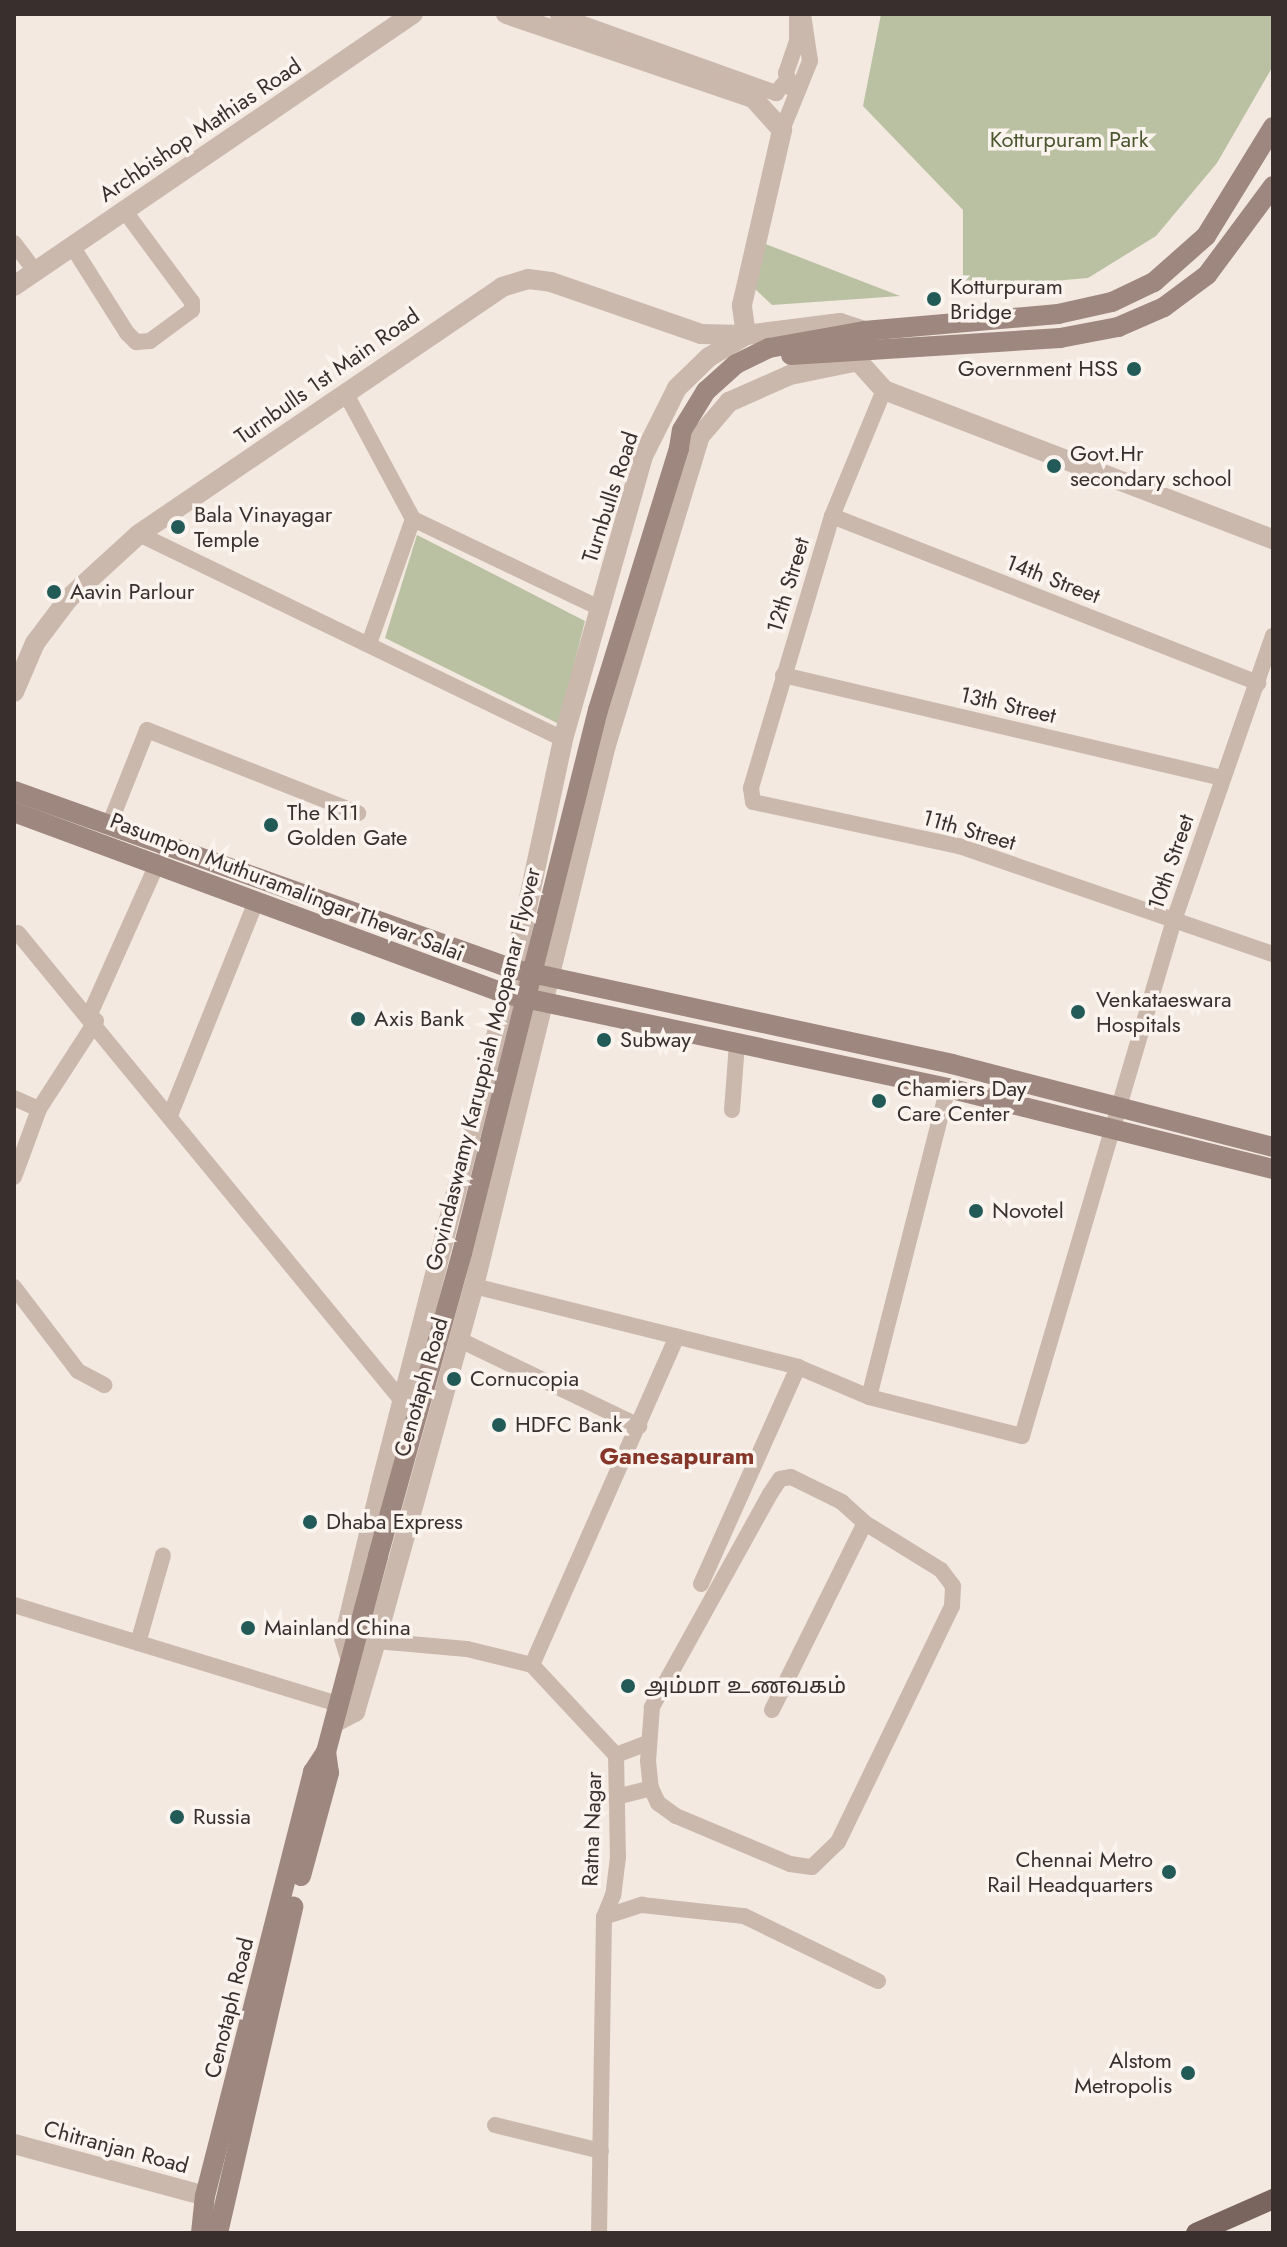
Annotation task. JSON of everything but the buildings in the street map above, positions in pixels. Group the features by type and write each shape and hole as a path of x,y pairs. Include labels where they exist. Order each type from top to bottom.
{"main road":[{"name":"Turnbulls Road","path":"863,346 1095,307 1134,292 1176,267 1206,236 1270,131"},
{"name":"Turnbulls Road","path":"863,346 1060,338 1136,321 1207,275 1273,186"},
{"name":"Govindaswamy Karuppiah Moopanar Flyover","path":"336,1713 462,1253 598,710 679,448 737,377 790,349 863,346"},
{"name":"Pasumpon Muthuramalingar Thevar Salai","path":"14,791 515,964 1121,1105 1273,1147"},
{"name":"Pasumpon Muthuramalingar Thevar Salai","path":"14,812 158,862 505,998 542,1009 737,1044 948,1088 1273,1169"},
{"name":"Cenotaph Road","path":"201,2233 205,2196 313,1772 326,1752 336,1713"},
{"name":"Cenotaph Road","path":"218,2233 329,1773 326,1752"},
{"path":"1196,2233 1273,2199"}],"street":[{"name":"Archbishop Mathias Road","path":"14,286 413,14"},
{"path":"506,14 557,20 776,93 792,87 810,61 803,14"},
{"path":"746,335 742,305 792,87 799,29 796,14"},
{"path":"557,20 753,98 782,130"},
{"path":"72,246 127,333 136,342 150,341 192,310 192,302 124,210"},
{"path":"14,243 35,271"},
{"name":"Turnbulls 1st Main Road","path":"14,692 35,643 69,598 139,534 346,394 469,306 502,287 528,279 701,334 746,335"},
{"name":"Turnbulls Road","path":"515,964 563,739 643,456 677,388 709,357 746,335 840,323 863,346 729,402 700,436 610,730 542,1009"},
{"path":"863,346 884,390 1273,539"},
{"name":"12th Street","path":"750,798 783,675 832,516 884,390"},
{"path":"346,394 413,519 600,608"},
{"name":"14th Street","path":"832,516 1258,683"},
{"path":"370,641 413,519"},
{"path":"139,534 370,641 563,739"},
{"name":"10th Street","path":"869,1397 1022,1436 1174,920 1273,636"},
{"name":"13th Street","path":"783,675 1223,778"},
{"path":"110,823 147,730 358,813"},
{"name":"11th Street","path":"750,798 757,804 959,846 1273,954"},
{"path":"14,1177 39,1109 93,1018 158,862"},
{"path":"171,1113 256,902"},
{"path":"18,933 171,1113 403,1402"},
{"name":"Cenotaph Road","path":"351,1661 344,1638 515,964"},
{"name":"Cenotaph Road","path":"336,1713 355,1712 376,1641 460,1340 542,1009"},
{"path":"732,1110 737,1044"},
{"path":"474,1286 798,1367 869,1397 948,1088"},
{"path":"14,1098 39,1109"},
{"path":"14,1287 78,1371 104,1385"},
{"path":"376,1641 467,1649 532,1665 677,1337"},
{"path":"460,1340 639,1426"},
{"path":"701,1584 798,1367"},
{"path":"780,1479 809,1484 842,1502 865,1523 941,1570 953,1586 952,1606 828,1857 812,1867 790,1864 733,1835 676,1816 658,1803 651,1788 647,1743 652,1707 780,1479"},
{"path":"772,1710 865,1523"},
{"path":"138,1643 163,1555"},
{"path":"14,1605 138,1643 336,1713"},
{"name":"Ratna Nagar","path":"532,1665 616,1755 618,1857 613,1895 604,1917 599,2233"},
{"path":"616,1755 647,1743"},
{"path":"616,1797 651,1788"},
{"path":"604,1917 642,1905 744,1916 878,1981"},
{"path":"495,2125 601,2151"},
{"name":"Chitranjan Road","path":"14,2144 205,2196"}],"green space":[{"name":"Kotturpuram Park","path":"881,14 1273,14 1273,66 1217,163 1156,236 1088,278 963,289 963,210 863,106"},
{"path":"763,243 900,296 772,305 751,285"},
{"path":"417,535 585,621 559,724 385,638"}],"place":[{"name":"Kotturpuram Bridge","path":"934,299"},
{"name":"Government HSS","path":"1134,369"},
{"name":"Govt.Hr secondary school","path":"1054,466"},
{"name":"Bala Vinayagar Temple","path":"178,527"},
{"name":"Aavin Parlour","path":"54,592"},
{"name":"The K11 Golden Gate","path":"271,825"},
{"name":"Venkataeswara Hospitals","path":"1078,1012"},
{"name":"Axis Bank","path":"358,1019"},
{"name":"Subway","path":"604,1040"},
{"name":"Chamiers Day Care Center","path":"879,1101"},
{"name":"Novotel","path":"976,1211"},
{"name":"Cornucopia","path":"454,1379"},
{"name":"HDFC Bank","path":"499,1425"},
{"name":"Dhaba Express","path":"310,1522"},
{"name":"Mainland China","path":"248,1628"},
{"name":"அம்மா உணவகம்","path":"628,1686"},
{"name":"Russia","path":"177,1817"},
{"name":"Chennai Metro Rail Headquarters","path":"1169,1872"},
{"name":"Alstom Metropolis","path":"1188,2073"}],"district":[{"name":"Ganesapuram","path":"677,1456"}]}
